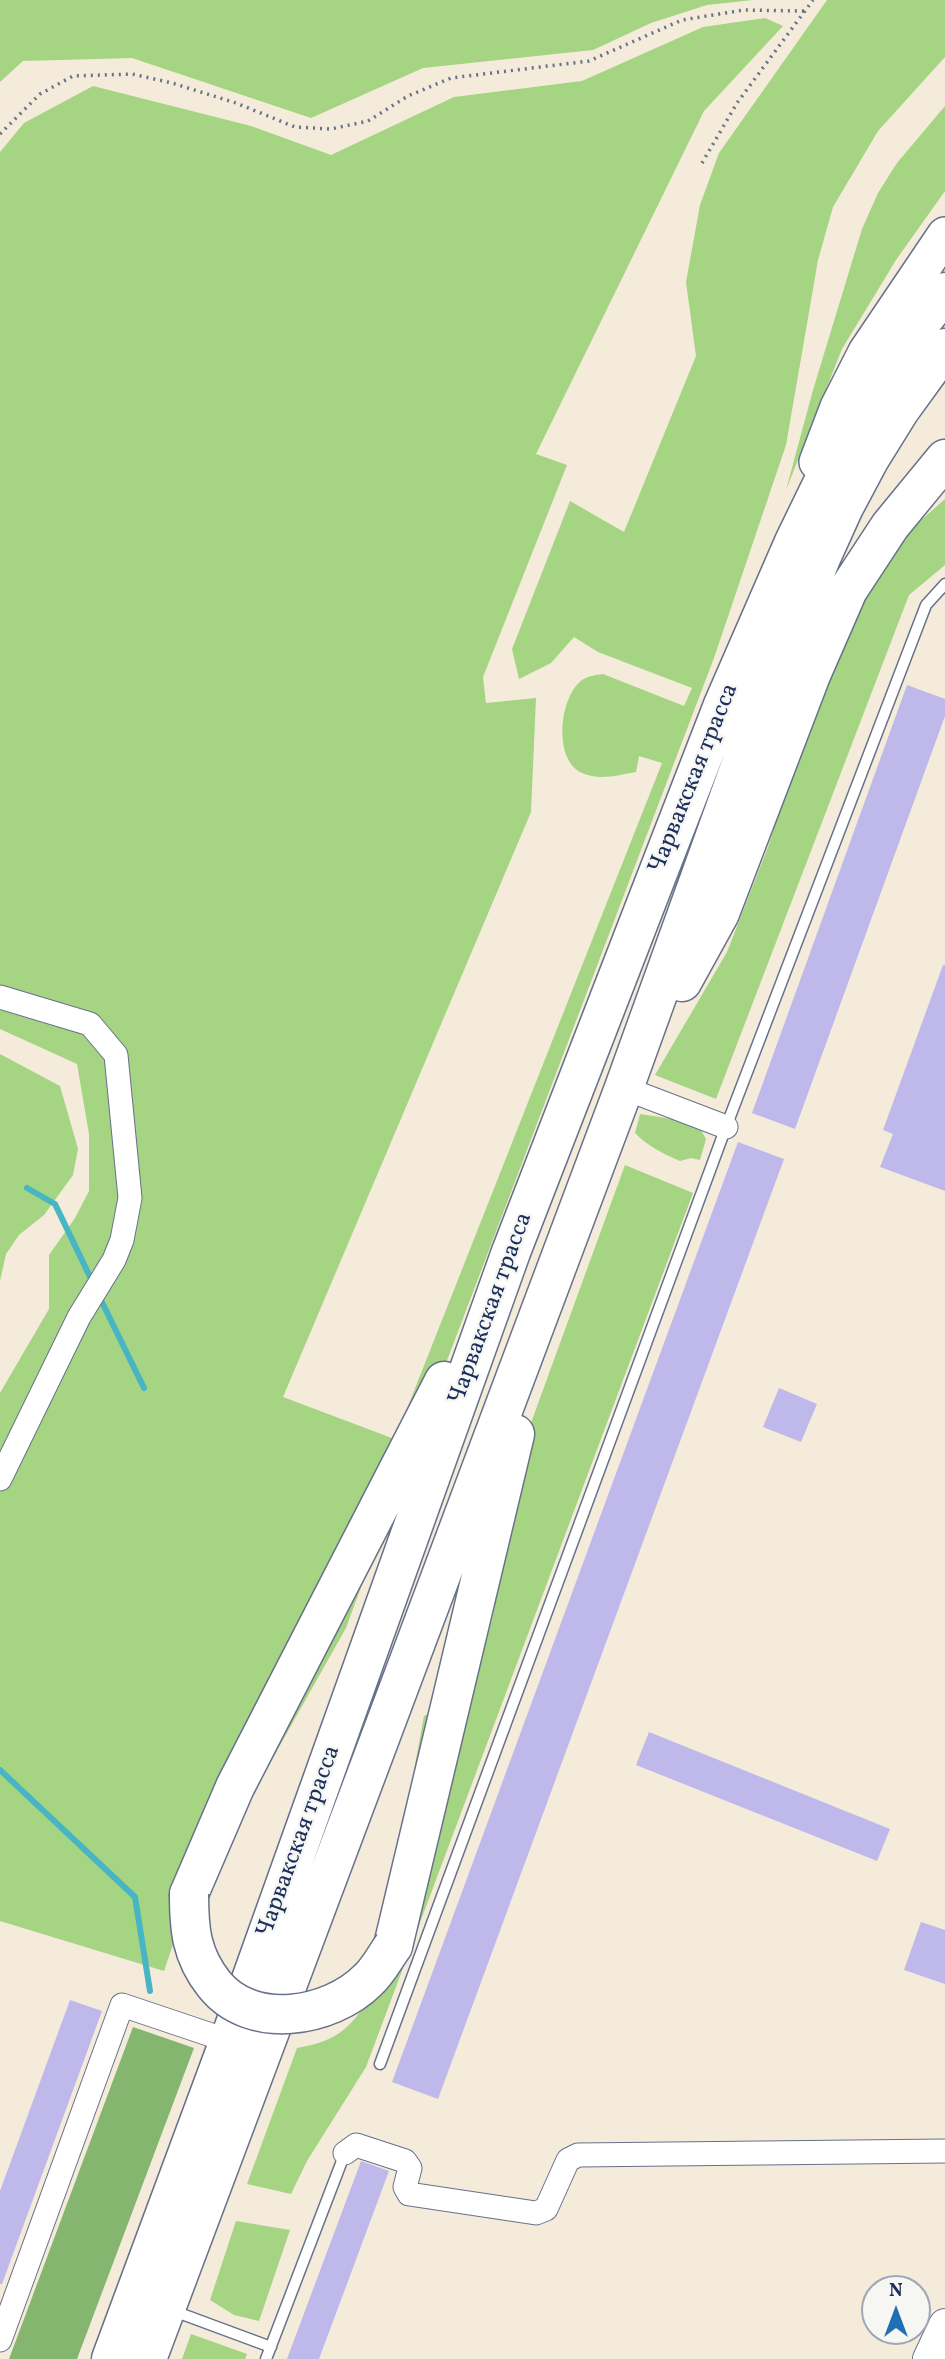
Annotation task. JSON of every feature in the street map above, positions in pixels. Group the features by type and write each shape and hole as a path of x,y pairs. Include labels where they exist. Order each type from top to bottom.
{"highway":[{"name":"Чарвакская трасса","path":"111,2359 229,2041 511,1252 723,705 794,542 845,437 888,368 945,292"},
{"name":"Чарвакская трасса","path":"146,2359 624,1088 759,714 844,507 900,410 945,348"},
{"path":"624,1088 720,914 819,654 848,590 890,526 945,459"},
{"path":"511,1252 235,1787 188,1894 190,1932 199,1960 209,1977 216,1987 236,2002 260,2011 299,2015 344,1999 369,1980 393,1946 555,1268"}],"main road":[{"path":"723,705 850,379 945,235"},
{"path":"929,2359 945,2325"}],"street":[{"path":"0,997 90,1024 116,1055 130,1198 122,1240 114,1260 79,1317 0,1479"},
{"path":"624,1088 726,1127"},
{"path":"0,2340 122,2005 229,2041"},
{"path":"345,2153 356,2145 405,2161 410,2168 405,2187 409,2194 536,2213 546,2209 568,2160 578,2155 945,2151"}],"lane":[{"path":"380,2064 726,1127 926,605 945,584"},
{"path":"266,2359 345,2153"},
{"path":"166,2307 271,2347"}],"path":[{"path":"702,163 737,103 813,0"},
{"path":"0,134 40,94 73,76 132,74 236,103 295,127 331,130 368,121 408,96 451,78 589,61 682,20 744,10 804,11"}],"green space":[{"path":"0,0 753,0 707,5 651,23 593,50 423,68 311,118 132,58 23,61 0,82"},
{"path":"827,0 945,0 945,57 878,131 833,207 818,260 786,445 714,658 416,1442 397,1434 662,763 639,756 636,772 602,777 582,773 573,766 563,742 562,728 568,700 582,680 603,674 684,706 692,688 598,652 574,637 551,663 519,679 512,649 570,501 624,532 696,356 686,282 700,205 719,153"},
{"path":"765,18 783,26 704,111 536,454 567,465 483,677 486,703 536,698 531,812 283,1397 413,1446 346,1628 181,1921 164,1971 0,1921 0,1393 49,1309 49,1255 75,1218 89,1191 89,1134 77,1064 0,1029 0,152 24,123 93,86 251,126 331,155 454,97 582,81 703,27"},
{"path":"945,106 945,191 896,260 842,349 786,490 862,229 878,193 897,163"},
{"path":"945,499 945,565 909,595 716,1099 655,1075 727,952 768,847 810,719 865,594 910,530"},
{"path":"0,1054 60,1086 78,1149 73,1175 44,1215 19,1235 6,1254 0,1281"},
{"path":"640,1114 697,1123 706,1139 700,1160 691,1158 680,1161 645,1142 635,1133"},
{"path":"625,1165 693,1193 366,2067 307,2161 291,2194 247,2184 297,2048 324,2041 344,2030 374,1989 424,1716 479,1663 494,1611 501,1505"},
{"path":"133,2027 194,2048 77,2359 9,2359"},
{"path":"236,2221 290,2230 259,2321 234,2315 210,2300"},
{"path":"191,2334 247,2354 245,2359 182,2359"}],"building":[{"path":"907,685 945,699 945,716 795,1129 752,1113"},
{"path":"943,965 945,1191 880,1167 893,1134 883,1130"},
{"path":"738,1142 784,1159 438,2099 392,2082"},
{"path":"779,1388 817,1404 801,1442 763,1427"},
{"path":"649,1732 890,1829 877,1861 636,1765"},
{"path":"921,1922 945,1930 945,1984 904,1970"},
{"path":"70,2000 102,2011 0,2284 0,2191"},
{"path":"361,2161 389,2171 319,2359 287,2359"}],"waterway":[{"path":"27,1188 55,1204 93,1283"},
{"path":"99,1296 144,1388"},
{"path":"0,1770 135,1897 150,1991"}]}
